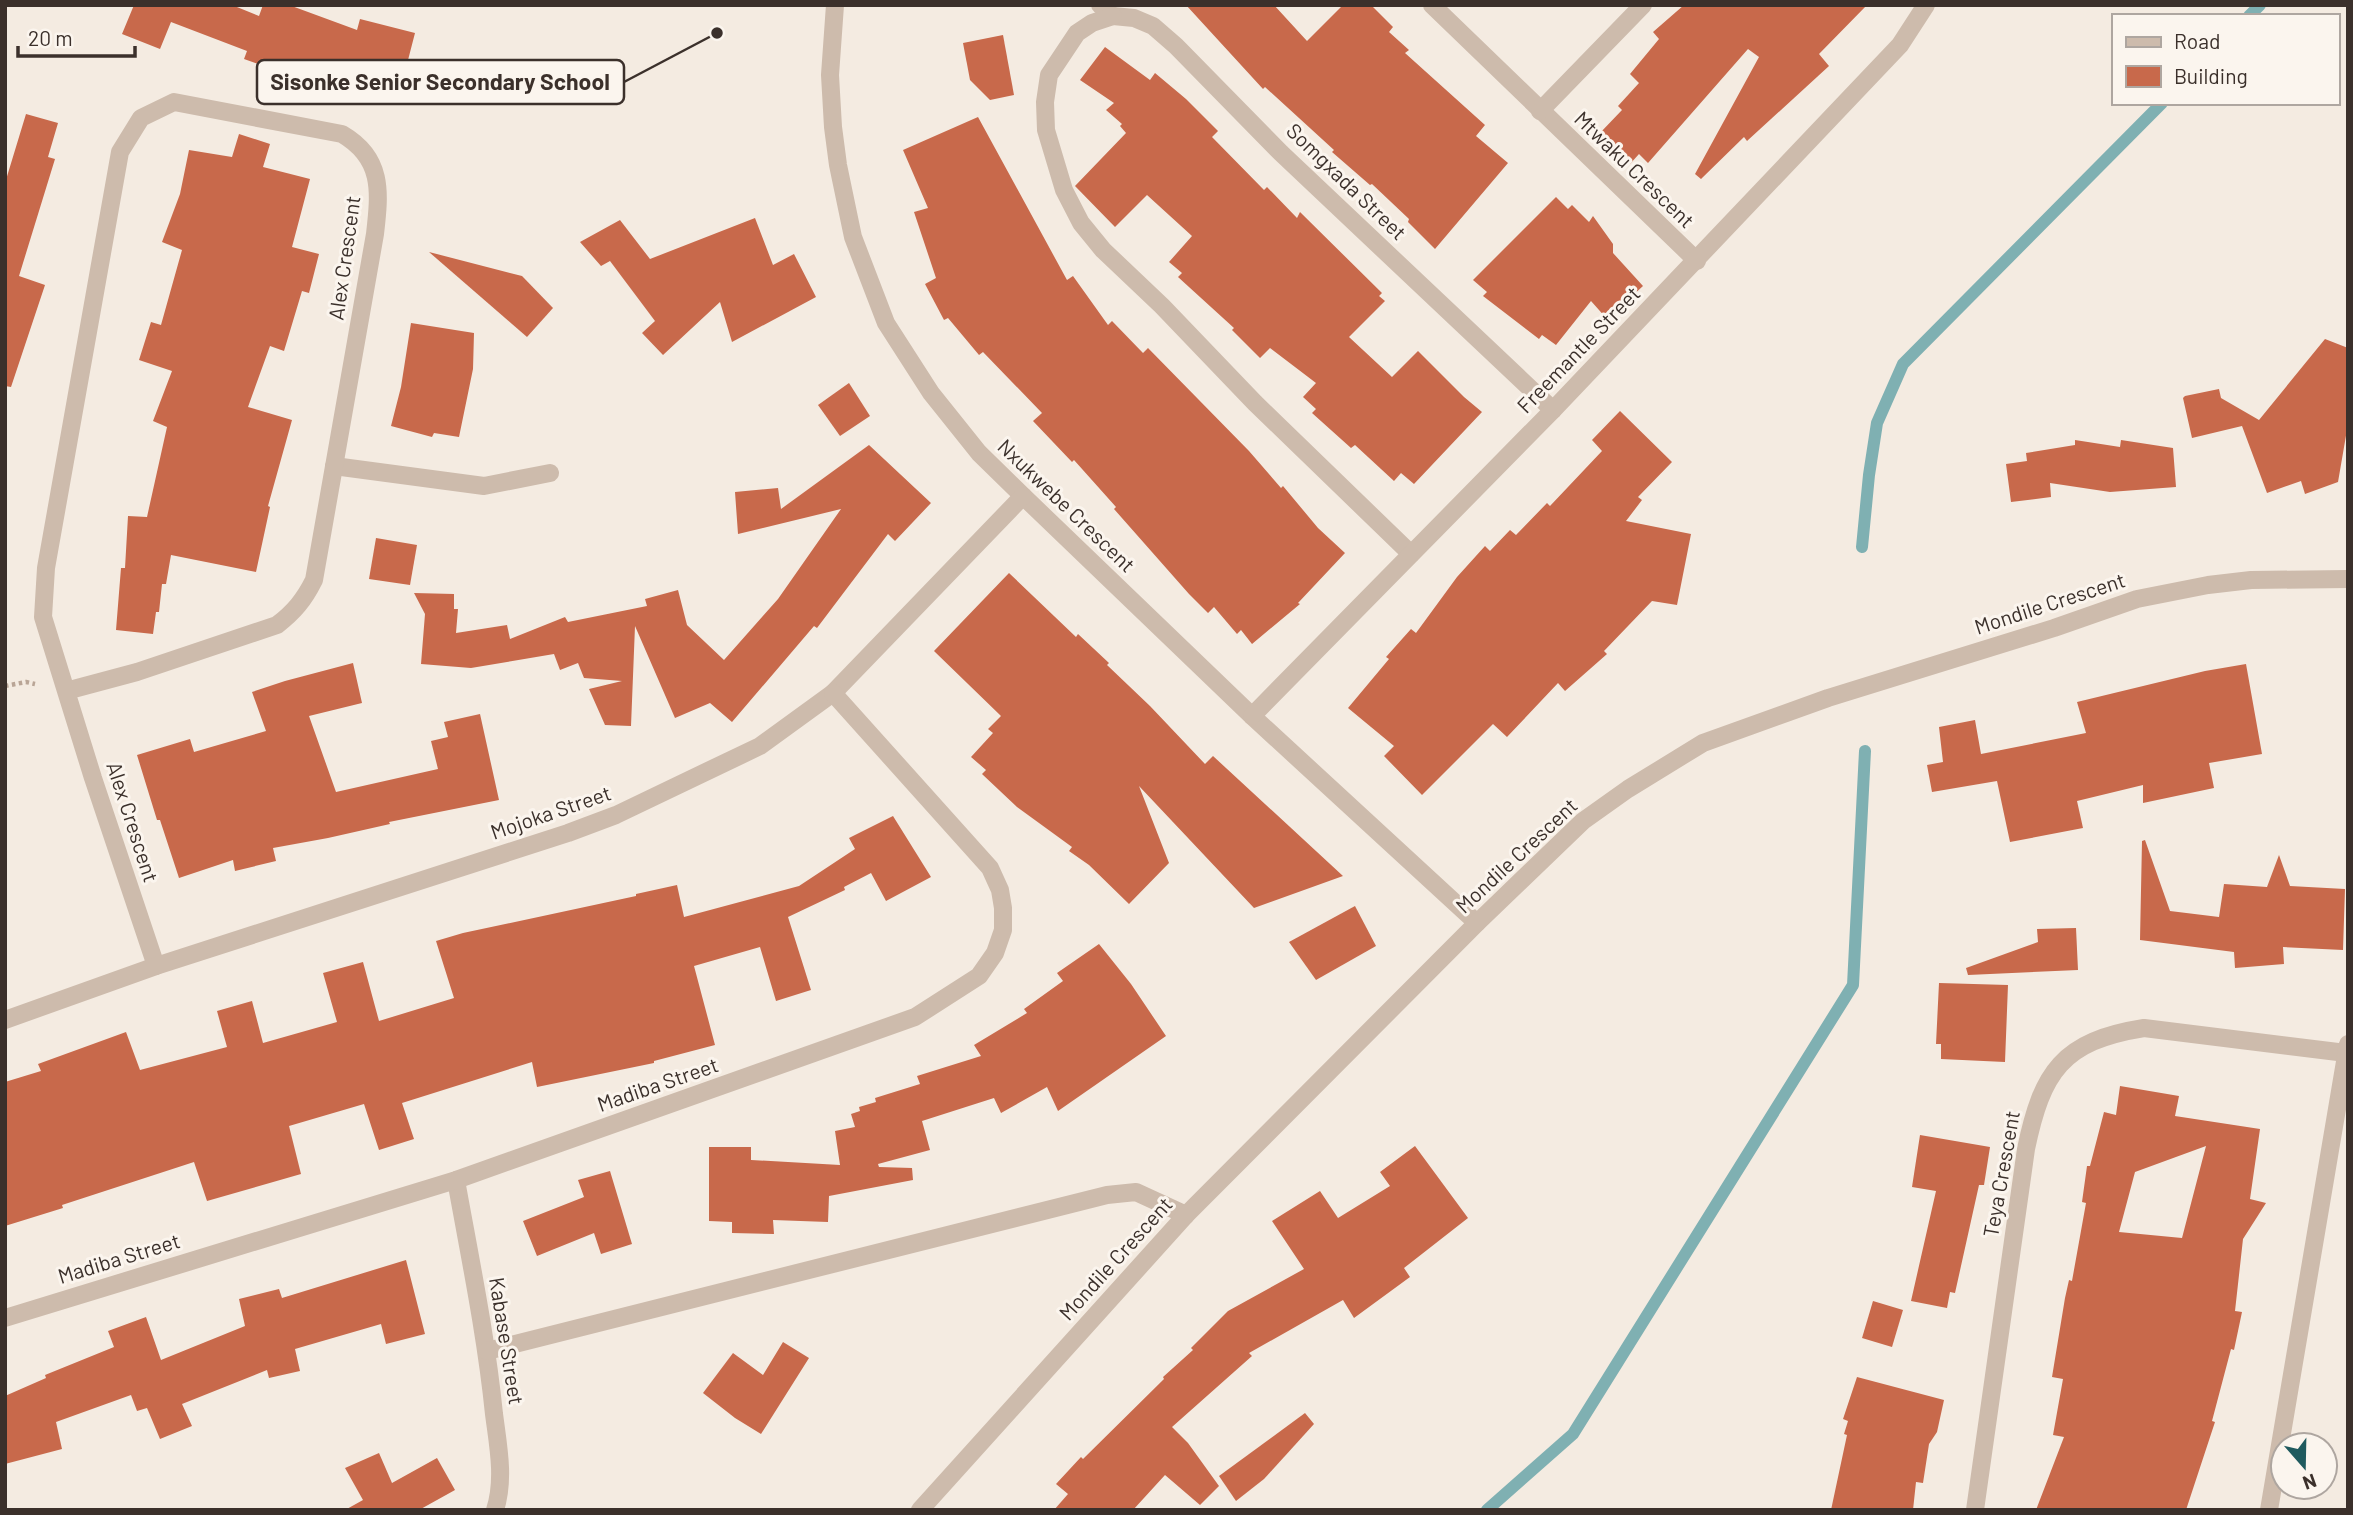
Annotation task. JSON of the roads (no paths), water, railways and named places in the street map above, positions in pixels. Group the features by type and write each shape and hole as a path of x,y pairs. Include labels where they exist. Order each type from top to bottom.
{"street":[{"name":"Nxukwebe Crescent","path":"835,5 832,17 830,75 833,127 853,237 886,323 931,393 979,453 1023,496 1252,716 1478,923"},
{"name":"Mtwaku Crescent","path":"1432,5 1697,261"},
{"name":"Mtwaku Crescent","path":"1540,111 1643,5"},
{"name":"Freemantle Street","path":"1252,716 1697,261 1900,46 1926,5"},
{"name":"Somgxada Street","path":"1106,10 1153,26 1176,46 1292,163 1553,410"},
{"path":"1106,10 1076,33 1049,75 1045,102 1046,130 1064,190 1081,223 1103,250 1162,306 1255,403 1411,554"},
{"name":"Alex Crescent","path":"66,691 136,672 277,625 305,599 314,580 375,234 379,197 371,161 357,143 342,134 174,102 141,118 120,152 46,568 43,617 66,691 156,966"},
{"path":"334,466 484,486 550,473"},
{"name":"Mojoka Street","path":"5,1020 156,966 616,815 761,746 833,693 1023,496"},
{"name":"Mondile Crescent","path":"920,1510 1186,1215 1583,821 1628,789 1703,743 1828,698 2054,628 2137,599 2208,585 2251,580 2348,579"},
{"name":"Madiba Street","path":"5,1318 456,1180 873,1034 915,1017 979,976 995,953 1003,930 1000,890 990,868 833,693"},
{"name":"Teya Crescent","path":"1975,1510 2026,1149 2036,1111 2050,1077 2067,1058 2091,1041 2114,1033 2144,1028 2347,1049 2269,1510"},
{"name":"Kabase Street","path":"456,1180 487,1350 500,1470 495,1510"},
{"path":"487,1350 1107,1195 1136,1192 1186,1215"}],"waterway":[{"path":"2251,14 2260,5"},
{"path":"1862,547 1877,423 1903,364 2160,105"},
{"path":"1487,1510 1573,1434 1853,985 1865,751"}],"place":[{"name":"Sisonke Senior Secondary School","path":"717,33"}]}
